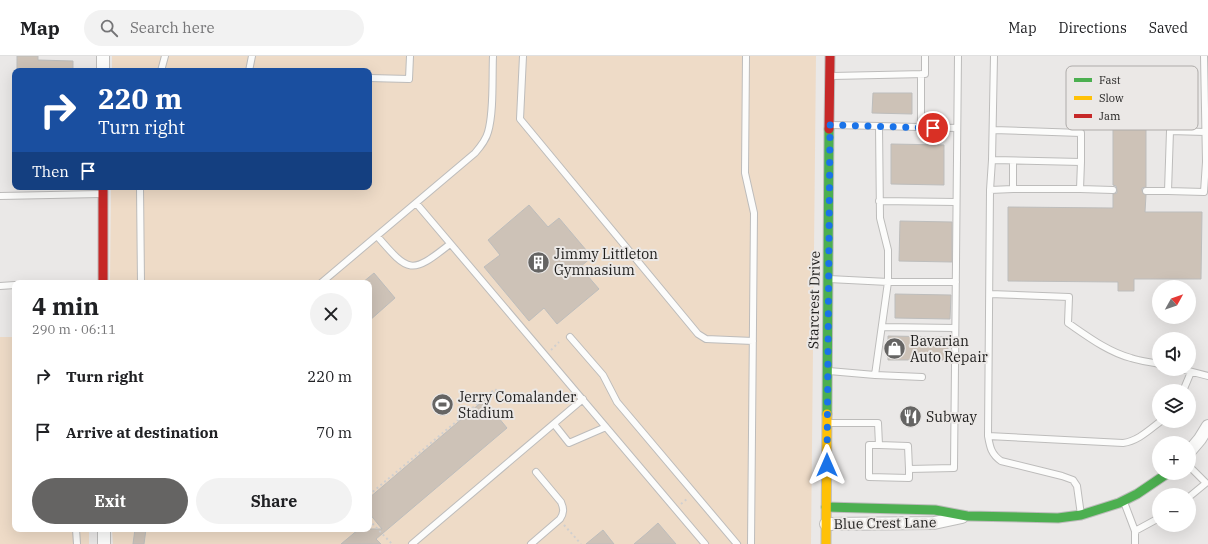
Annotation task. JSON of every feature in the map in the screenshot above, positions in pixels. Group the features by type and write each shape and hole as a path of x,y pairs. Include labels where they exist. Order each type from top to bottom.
{"main road":[{"name":"Starcrest Drive","path":"826,544 830,56"},
{"path":"103,191 103,280"},
{"name":"Blue Crest Lane","path":"826,507 935,510 967,516 1058,518 1081,515 1102,509 1137,494 1158,480"}],"street":[{"path":"103,56 103,68"},
{"path":"1196,444 1208,426"},
{"name":"Blue Crest Lane","path":"826,524 934,523 967,516"},
{"path":"104,532 104,544"}],"lane":[{"path":"162,68 165,56"},
{"path":"250,68 252,56"},
{"path":"372,78 409,79 410,56"},
{"path":"325,280 475,153 482,145 488,133 491,121 492,56"},
{"path":"523,56 520,119 698,334 706,339 753,341"},
{"path":"746,56 745,173 754,213 751,544"},
{"path":"830,76 925,74 925,56"},
{"path":"909,469 954,468 958,56"},
{"path":"994,56 993,130 990,190 988,436 994,457 1001,461 1073,480 1078,486 1081,515"},
{"path":"1146,190 1204,192 1207,162 1204,56"},
{"path":"921,74 921,127"},
{"path":"830,125 957,128"},
{"path":"875,375 888,282 888,250 880,218 879,201 879,126"},
{"path":"993,130 1081,133 1080,189"},
{"path":"1168,191 1170,131 1206,132"},
{"path":"992,160 1081,162"},
{"path":"1013,161 1013,189"},
{"path":"140,190 141,280"},
{"path":"990,190 1113,190"},
{"path":"0,196 103,191"},
{"path":"879,201 956,202"},
{"path":"416,203 705,544"},
{"path":"377,236 394,256 408,266 414,267 429,260 450,244"},
{"path":"828,279 888,282 956,282"},
{"path":"0,286 12,285"},
{"path":"990,294 1069,297 1068,323 1093,340 1116,352 1130,358 1152,363"},
{"path":"882,327 956,328"},
{"path":"570,336 603,375 616,402 737,544"},
{"path":"828,371 922,377"},
{"path":"1196,373 1208,376"},
{"path":"412,544 583,400"},
{"path":"827,423 878,423 878,445"},
{"path":"554,424 570,443 606,427"},
{"path":"988,436 1123,443 1130,442 1152,428"},
{"path":"869,445 908,446 909,469 909,478 869,477 869,445"},
{"path":"531,544 560,520 563,515 564,508 561,502 536,472"},
{"path":"1196,473 1207,483 1196,492"},
{"path":"1124,500 1135,531 1135,544"},
{"path":"1135,531 1152,522"},
{"path":"76,532 77,544"}],"path":[{"path":"550,350 559,342"},
{"path":"372,493 495,389 497,391 487,398 489,405"},
{"path":"484,398 502,420"},
{"path":"681,504 690,496"},
{"path":"560,520 581,544"},
{"path":"372,523 392,544"}],"shaded area":[{"path":"112,56 816,56 811,544 113,544 112,532 372,532 372,280 110,280 111,190 372,190 372,68 112,68"},
{"path":"0,337 12,337 12,532 89,532 89,544 0,544"}],"building":[{"path":"17,56 38,56 38,60 73,61 73,68 17,68"},
{"path":"873,93 912,93 912,114 872,113"},
{"path":"1113,130 1146,130 1146,187 1142,188 1142,191 1146,195 1145,212 1202,212 1201,279 1134,279 1134,291 1118,291 1118,282 1008,281 1008,207 1113,208 1113,194 1117,193 1117,190 1116,186 1113,185"},
{"path":"891,144 944,145 944,185 891,184"},
{"name":"Jimmy Littleton Gymnasium","path":"529,205 548,227 559,218 592,257 580,267 599,289 557,324 544,308 529,321 484,267 500,255 488,240"},
{"path":"900,221 952,222 952,262 899,261"},
{"path":"374,273 395,298 372,318 372,280 366,280"},
{"path":"895,294 951,295 950,319 895,318"},
{"path":"888,336 948,337 948,360 888,360"},
{"path":"484,400 507,428 376,539 381,544 341,544 355,532 372,532 372,529 382,529 372,517 372,495"},
{"path":"658,523 676,544 634,544 647,533"},
{"path":"603,530 614,544 586,544"},
{"path":"135,532 146,532 144,544 133,544"}],"traffic: fast":[{"path":"827,414 829,129"},
{"path":"826,507 935,510 967,516 1058,518 1081,515 1119,503 1137,494 1158,480"}],"traffic: slow":[{"path":"826,544 827,414"}],"traffic: jam":[{"path":"829,129 830,56"},
{"path":"103,190 103,280"}],"place":[{"name":"Jimmy Littleton Gymnasium","path":"538,262"},
{"name":"Bavarian Auto Repair","path":"894,349"},
{"name":"Jerry Comalander Stadium","path":"442,405"},
{"name":"Subway","path":"911,417"}],"route":[{"path":"827,465 830,125 933,128"}]}
